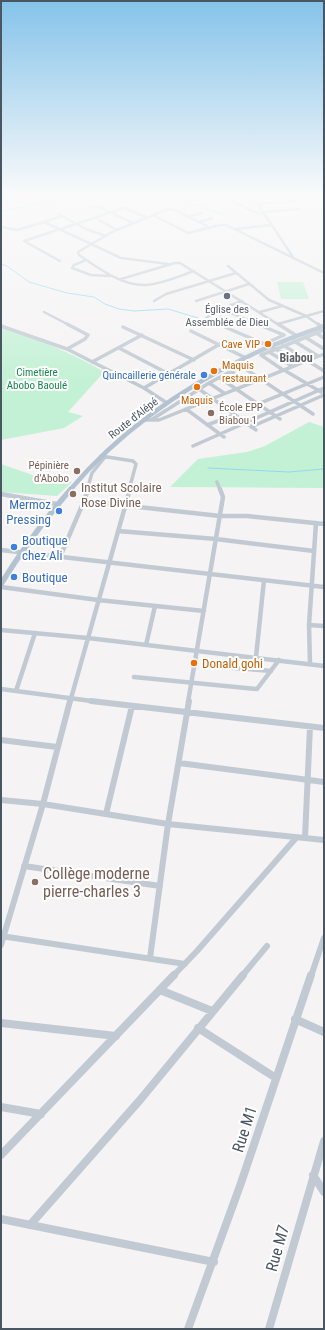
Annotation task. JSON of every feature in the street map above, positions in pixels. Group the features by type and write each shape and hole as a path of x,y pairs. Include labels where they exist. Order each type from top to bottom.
{"main road":[{"name":"Route d'Alépé","path":"1,585 20,552 69,488 143,420 167,403 218,372 297,336 323,328"}],"street":[{"path":"126,259 171,264"},
{"path":"296,259 324,273"},
{"path":"113,276 91,274 74,270 72,268 86,260 113,276 144,286 194,271"},
{"path":"121,279 171,264 180,263 297,336"},
{"path":"228,266 269,300 306,316 323,328 316,333 276,349 270,349 261,356 324,395"},
{"path":"154,301 166,294 236,273"},
{"path":"196,301 249,284"},
{"path":"242,302 221,309 206,318 234,332 264,344 292,366"},
{"path":"260,312 282,306"},
{"path":"221,309 284,335 264,344"},
{"path":"278,324 324,311"},
{"path":"44,312 88,335 85,339 67,348"},
{"path":"1,326 67,348 144,388 167,403"},
{"path":"123,327 194,360"},
{"path":"190,332 220,344 246,358"},
{"path":"316,333 324,338"},
{"path":"92,362 142,335"},
{"path":"305,337 324,349"},
{"path":"294,341 318,356"},
{"path":"144,388 220,344"},
{"path":"283,346 324,371"},
{"path":"119,348 169,374"},
{"path":"276,349 299,363"},
{"path":"143,420 159,420 324,354"},
{"path":"151,420 209,383 243,366 313,414"},
{"path":"231,371 248,384"},
{"path":"246,409 324,377"},
{"path":"220,378 260,404 278,418"},
{"path":"209,383 224,393"},
{"path":"193,446 324,388"},
{"path":"199,389 256,430"},
{"path":"251,427 278,418 324,395"},
{"path":"188,397 198,404"},
{"path":"186,409 224,437"},
{"path":"208,425 234,415"},
{"path":"1,945 2,936 43,804 57,747 98,600 110,563 136,464 133,462 103,456 92,473 84,501 60,557"},
{"path":"150,958 168,824 223,495 217,482"},
{"path":"1,494 57,504"},
{"path":"84,501 220,516 247,516 324,524"},
{"path":"310,664 309,625 316,523"},
{"path":"118,531 216,539 314,551"},
{"path":"1,550 324,587"},
{"path":"256,657 264,580"},
{"path":"1,585 98,600 204,611"},
{"path":"146,644 155,606"},
{"path":"309,625 324,626"},
{"path":"1,630 146,644 324,666"},
{"path":"16,691 35,633"},
{"path":"134,677 256,689 260,688 279,660"},
{"path":"223,667 271,671"},
{"path":"1,689 71,699 188,711 324,728"},
{"path":"106,814 132,706"},
{"path":"305,838 310,727"},
{"path":"1,740 57,747"},
{"path":"179,763 324,782"},
{"path":"1,800 43,804 168,824 324,840"},
{"path":"1,1155 185,964 296,838"},
{"path":"24,866 160,886"},
{"path":"2,936 185,964"},
{"name":"Rue M1","path":"188,1329 214,1262 295,1019 324,938"},
{"path":"30,1225 140,1100 267,946"},
{"path":"160,990 212,1011"},
{"path":"295,1019 324,1032"},
{"path":"1,1023 116,1036"},
{"path":"198,1028 276,1078"},
{"path":"1,1107 41,1114"},
{"name":"Rue M7","path":"269,1329 324,1141"},
{"path":"313,1175 324,1192"},
{"path":"1,1219 214,1262"}],"green space":[{"path":"277,282 303,282 309,299 281,299"},
{"name":"Cimetière Abobo Baoulé","path":"1,327 54,346 104,372 68,412 83,416 64,428 1,440"},
{"path":"309,422 324,427 324,488 170,487 198,459 247,452 265,446"},
{"path":"1,464 41,478 72,482 57,496 1,492"}],"waterway":[{"path":"1,264 7,266 29,282 67,293 94,297 105,304 119,309 134,311 168,309 198,318"},
{"path":"208,468 289,472 324,469"}],"place":[{"name":"Église des Assemblée de Dieu","path":"227,296"},
{"name":"Cave VIP","path":"268,344"},
{"name":"Maquis restaurant","path":"214,371"},
{"name":"Quincaillerie générale","path":"204,375"},
{"name":"Maquis","path":"197,387"},
{"name":"École EPP Biabou 1","path":"211,413"},
{"name":"Pépinière d'Abobo","path":"77,471"},
{"name":"Institut Scolaire Rose Divine","path":"73,494"},
{"name":"Mermoz Pressing","path":"59,511"},
{"name":"Boutique chez Ali","path":"14,547"},
{"name":"Boutique","path":"14,577"},
{"name":"Donald gohi","path":"194,663"},
{"name":"Collège moderne pierre-charles 3","path":"35,882"}],"district":[{"name":"Biabou","path":"296,358"}]}
